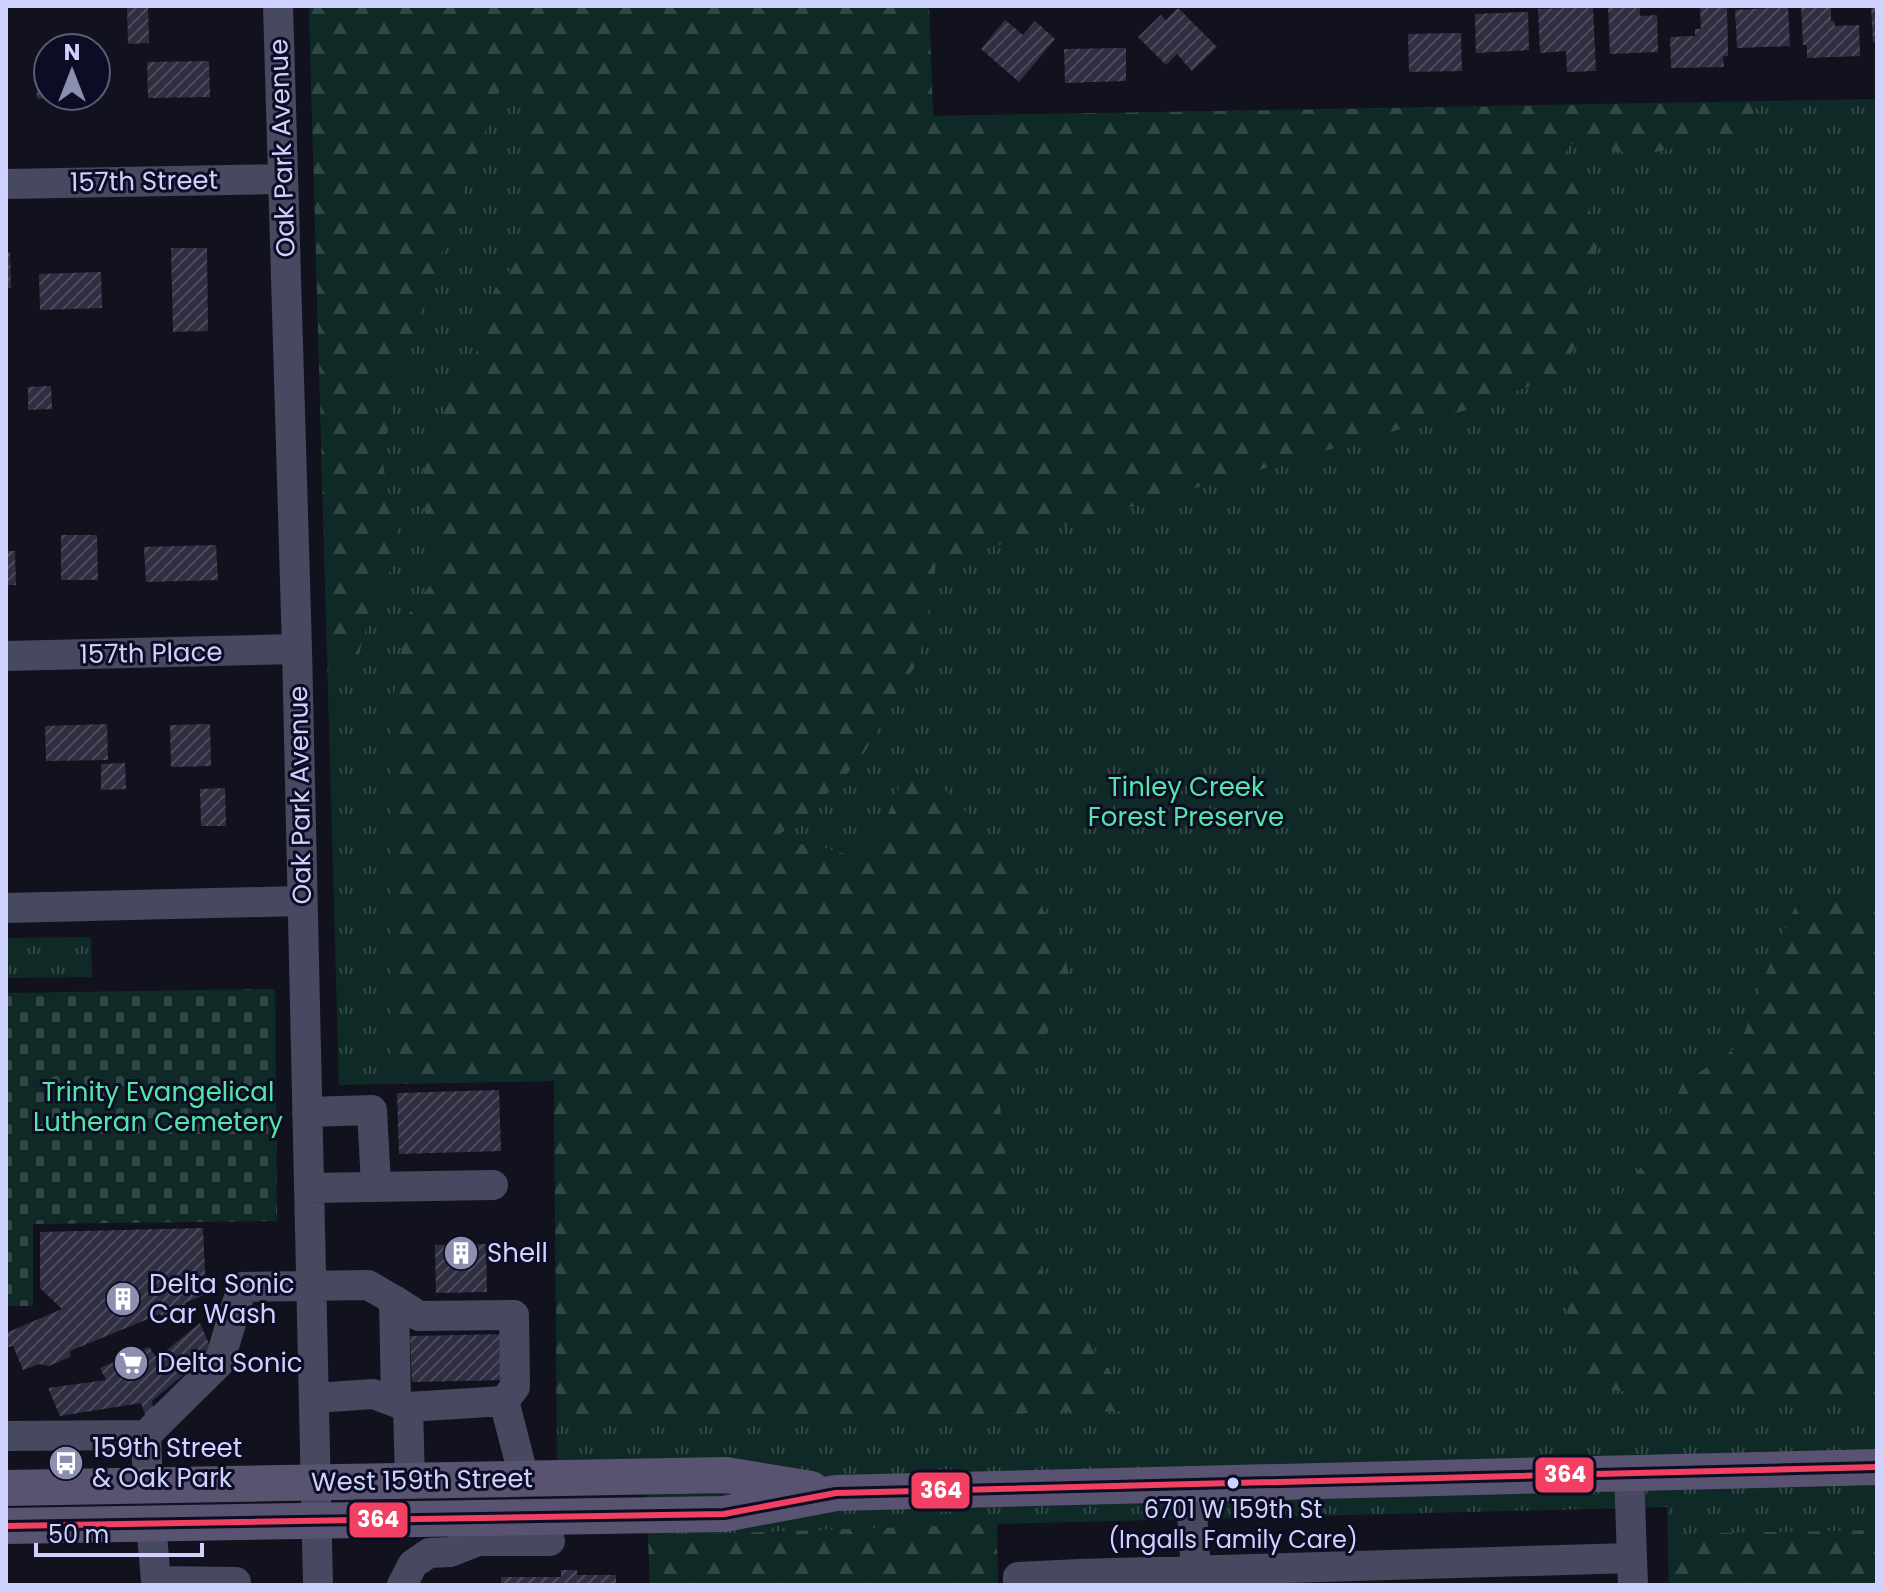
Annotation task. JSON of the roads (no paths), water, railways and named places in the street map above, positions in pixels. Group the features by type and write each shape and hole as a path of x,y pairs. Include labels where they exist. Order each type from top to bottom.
{"main road":[{"name":"West 159th Street","path":"6,1526 317,1520 469,1537 724,1514 836,1493 1877,1467"},
{"name":"West 159th Street","path":"6,1488 726,1475 836,1493"}],"street":[{"name":"Oak Park Avenue","path":"278,6 297,649 318,1585"},
{"name":"157th Street","path":"6,184 282,179"},
{"name":"157th Place","path":"6,656 297,649"},
{"path":"6,908 302,901"},
{"path":"307,1112 372,1110 376,1185"},
{"path":"309,1188 493,1185"},
{"path":"6,1436 146,1435 219,1363 242,1287 368,1285 419,1316 514,1315 515,1387 504,1401 402,1405 373,1394 315,1398"},
{"path":"394,1300 410,1480"},
{"path":"504,1401 524,1478"},
{"path":"146,1435 148,1486"},
{"path":"1018,1585 1018,1577 1079,1580 1633,1572 1629,1473"},
{"path":"1190,1484 1202,1578"},
{"path":"151,1523 156,1581 236,1582 236,1585"},
{"path":"402,1585 413,1564 429,1553 469,1537 550,1541"}],"place":[{"name":"Shell","path":"461,1253"},
{"name":"Delta Sonic Car Wash","path":"123,1299"},
{"name":"Delta Sonic","path":"131,1363"},
{"name":"159th Street & Oak Park","path":"66,1463"},
{"name":"6701 W 159th St (Ingalls Family Care)","path":"1233,1483"}],"park label":[{"name":"Tinley Creek Forest Preserve","path":"1186,802"},
{"name":"Trinity Evangelical Lutheran Cemetery","path":"158,1107"}]}
